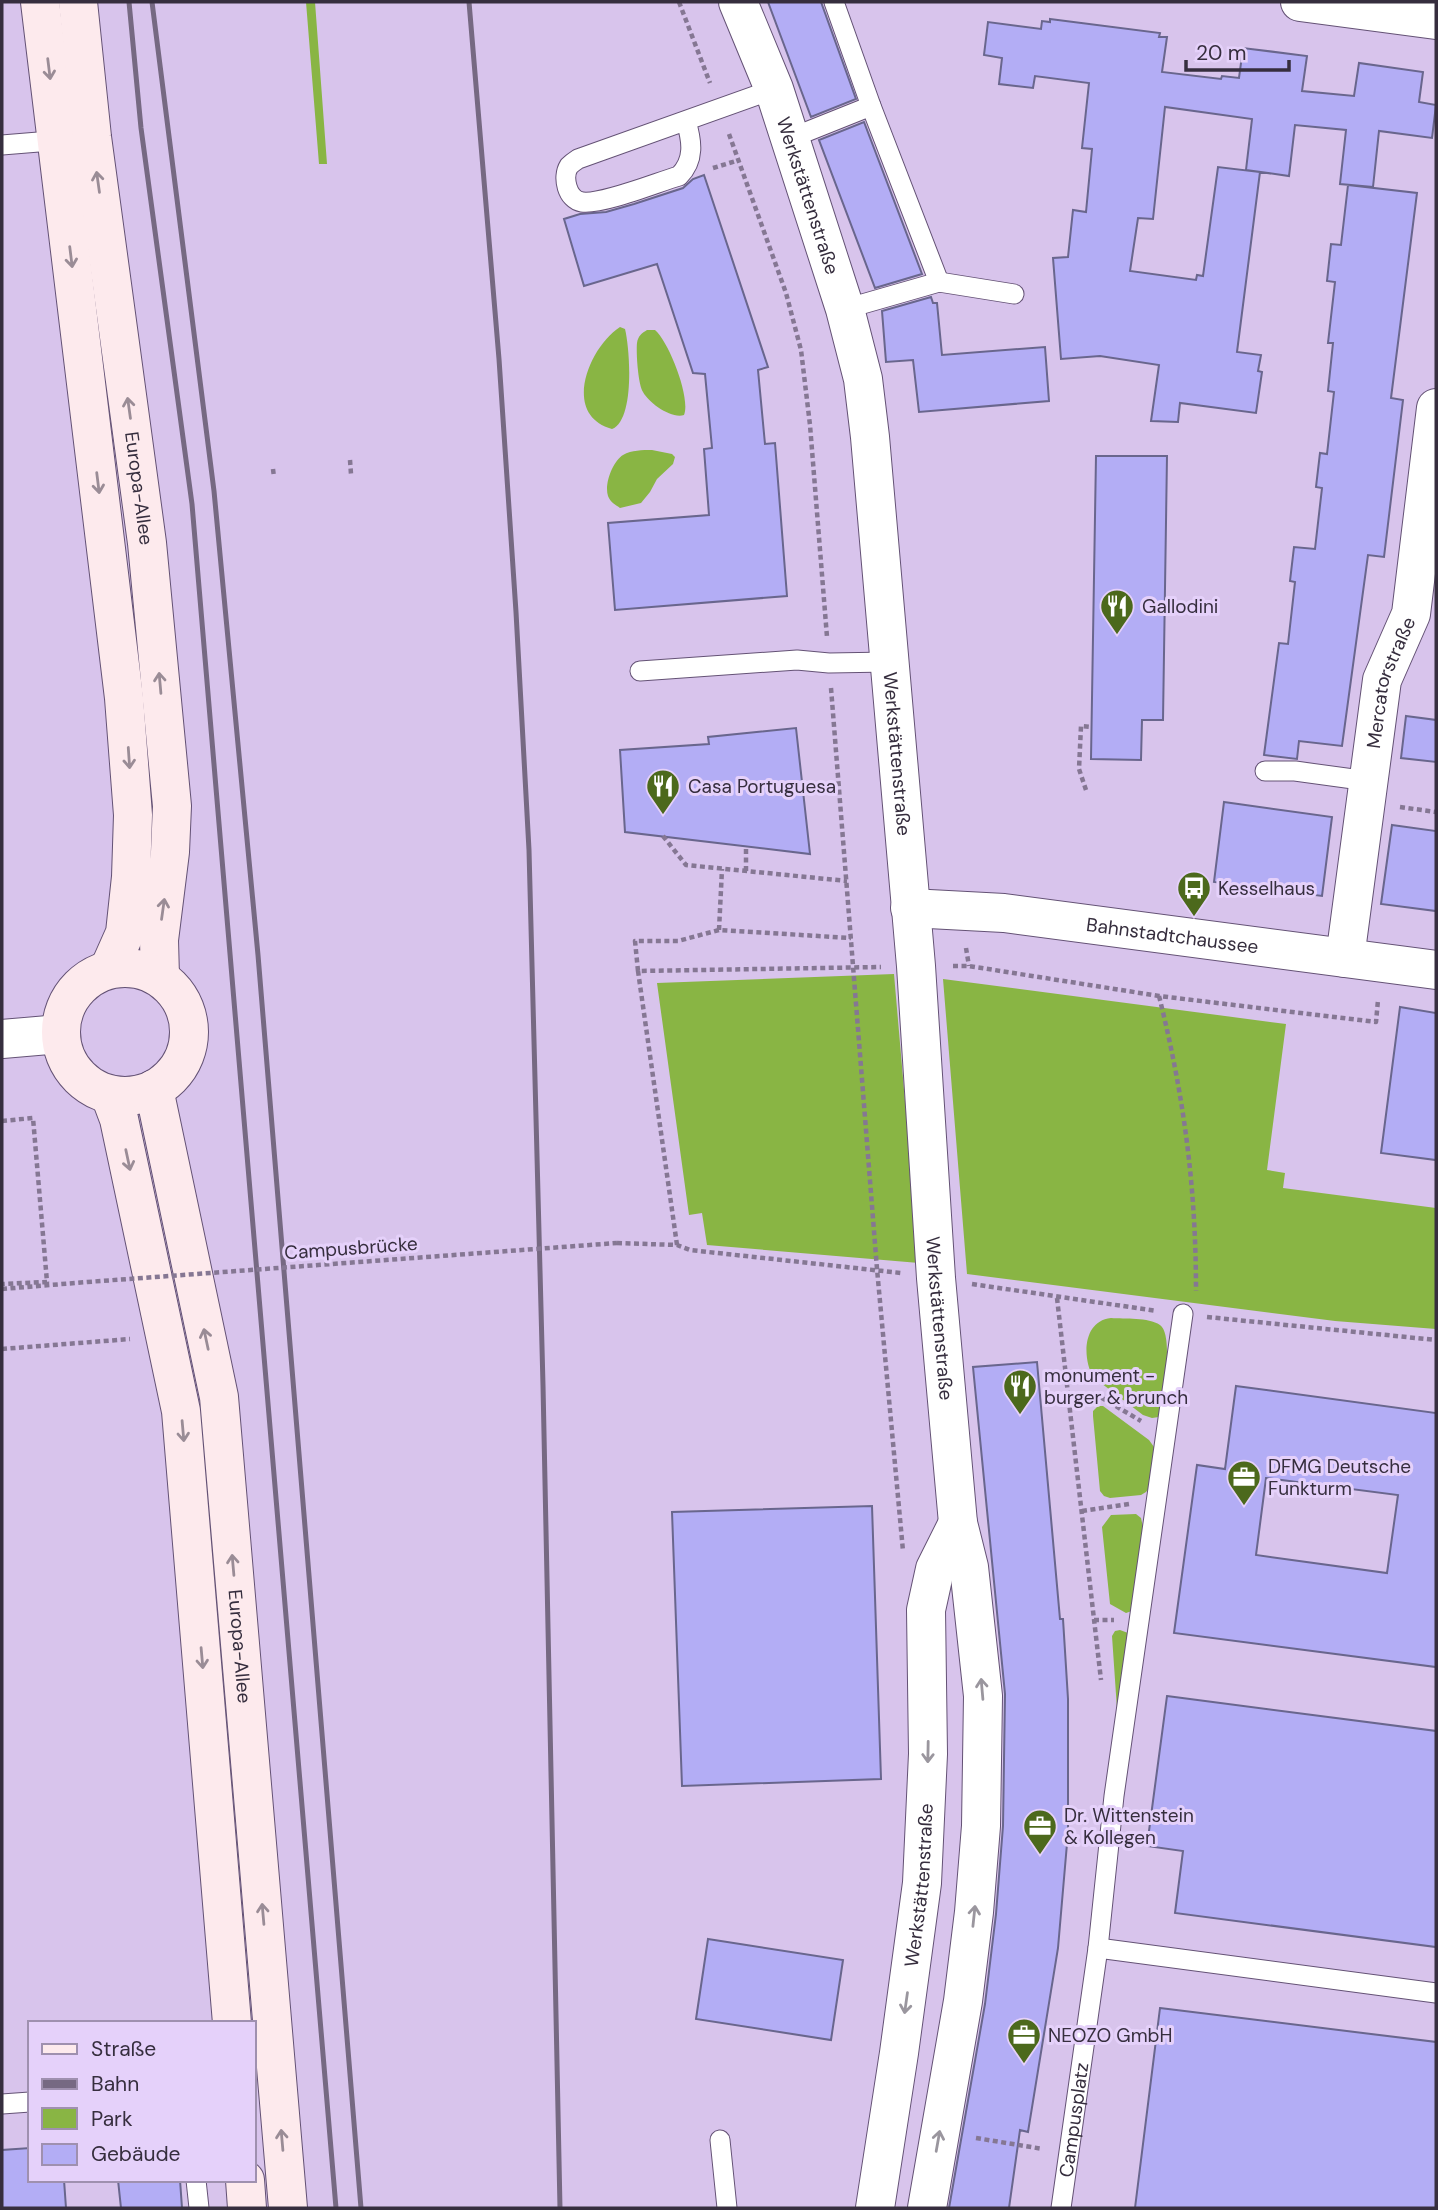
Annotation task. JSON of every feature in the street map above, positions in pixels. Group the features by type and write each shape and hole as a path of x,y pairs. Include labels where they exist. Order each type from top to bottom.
{"main road":[{"name":"Europa-Allee","path":"40,2 75,139 148,543 172,806 170,852 159,940 160,977"},
{"name":"Europa-Allee","path":"78,2 75,139 133,815 131,877 125,933 109,969"},
{"path":"123,967 160,977 174,989 184,1005 189,1023 189,1041 184,1059 174,1074 154,1089 127,1096 110,1095 90,1086 75,1073 65,1055 60,1034 63,1014 72,995 86,980 109,969 123,967"},
{"name":"Europa-Allee","path":"154,1089 219,1397 265,2084 288,2208"},
{"name":"Europa-Allee","path":"110,1095 119,1119 181,1411 232,2021"},
{"path":"245,2182 247,2208"}],"street":[{"name":"Werkstättenstraße","path":"738,2 791,138 845,309 865,391 916,966 936,1278 958,1524 969,1567 983,1696 981,1826 974,1912 963,2001 927,2208"},
{"path":"1300,2 1436,20"},
{"name":"Mercatorstraße","path":"1345,958 1382,680 1411,614 1436,408"},
{"name":"Bahnstadtchaussee","path":"910,908 1004,913 1436,970"},
{"path":"2,1039 60,1034"},
{"name":"Werkstättenstraße","path":"875,2208 900,2053 922,1882 928,1754 926,1610 935,1569 958,1524"}],"lane":[{"path":"834,2 939,282"},
{"path":"686,121 691,155 688,167 679,176 597,201 580,202 571,197 567,189 567,176 569,166 578,159 774,89"},
{"path":"791,138 871,106"},
{"path":"2,145 75,139"},
{"path":"845,309 939,282 1014,294"},
{"path":"640,671 797,660 829,663 889,662"},
{"path":"1265,771 1294,771 1368,781"},
{"name":"Campusplatz","path":"1061,2208 1098,1948 1114,1796 1166,1436 1189,1309"},
{"path":"1098,1948 1436,1993"},
{"path":"2,2105 28,2102"},
{"path":"720,2140 727,2208"},
{"path":"197,2182 199,2208"}],"path":[{"path":"679,2 786,293 801,350 810,425 877,1269 904,1561"},
{"path":"350,460 351,474"},
{"path":"273,469 274,477"},
{"path":"1086,790 1080,769 1081,726 1092,727"},
{"path":"663,836 687,864 847,881"},
{"path":"746,846 746,871"},
{"path":"719,930 722,869"},
{"path":"677,1245 635,941 678,941 719,930 851,938"},
{"path":"916,966 969,966 1159,996 1376,1022"},
{"path":"638,971 854,967"},
{"path":"1159,996 1186,1122 1194,1197 1189,1309"},
{"path":"2,1121 33,1118 47,1282 2,1287"},
{"name":"Campusbrücke","path":"2,1287 617,1242 677,1245 690,1250 877,1269"},
{"path":"1057,1298 1102,1688"},
{"path":"2,1349 165,1336"},
{"path":"1068,1396 1097,1395 1166,1436"},
{"path":"1082,1511 1157,1501"},
{"path":"963,2135 1068,2154"}],"green space":[{"path":"306,2 315,2 327,164 319,164"},
{"path":"620,327 625,329 627,339 628,399 619,423 612,429 596,421 587,410 585,380 598,349"},
{"path":"647,330 655,330 661,336 672,358 682,384 684,415 673,415 661,409 650,401 641,388 637,343 640,335"},
{"path":"652,450 672,454 675,457 673,464 657,479 641,503 620,508 610,500 607,491 613,467 626,453"},
{"path":"894,974 919,1263 707,1245 702,1213 689,1215 657,983"},
{"path":"943,979 1286,1024 1267,1170 1285,1173 1283,1188 1436,1208 1436,1329 1335,1321 967,1274"},
{"path":"1111,1318 1149,1321 1160,1325 1164,1331 1167,1352 1159,1417 1143,1415 1093,1377 1089,1369 1086,1350 1090,1333 1102,1321"},
{"path":"1098,1406 1103,1406 1149,1440 1154,1447 1150,1487 1141,1495 1110,1498 1100,1491 1093,1416 1093,1411"},
{"path":"1136,1514 1141,1518 1143,1527 1132,1611 1126,1613 1110,1604 1102,1527 1111,1515"},
{"path":"1115,1631 1128,1633 1117,1709 1112,1636"}],"building":[{"path":"768,2 821,2 856,99 811,117"},
{"path":"1050,19 1160,33 1159,37 1167,37 1162,72 1221,79 1222,76 1239,78 1243,48 1307,56 1302,91 1354,96 1359,63 1423,72 1419,102 1436,105 1432,138 1379,131 1373,187 1340,184 1346,130 1295,125 1289,176 1246,170 1252,119 1165,107 1153,219 1138,218 1130,271 1196,280 1197,275 1203,276 1218,167 1260,172 1237,352 1261,355 1258,371 1262,372 1256,413 1180,403 1178,422 1151,421 1159,365 1100,356 1061,359 1053,258 1068,257 1073,210 1086,212 1092,149 1082,148 1089,83 1035,76 1033,88 999,84 1002,58 984,55 988,22 1041,29 1042,21 1050,22"},
{"path":"864,122 922,274 875,288 819,140"},
{"path":"704,175 768,367 758,370 765,444 775,443 787,596 615,610 608,523 709,515 704,449 712,448 705,374 693,373 657,264 584,286 564,219 634,204 683,188 693,179"},
{"path":"1348,185 1417,193 1391,398 1403,400 1384,557 1368,555 1342,746 1299,741 1297,759 1264,755 1279,643 1288,644 1295,582 1290,581 1294,547 1315,549 1322,488 1316,487 1320,453 1327,454 1334,392 1328,391 1333,343 1328,343 1335,282 1327,281 1331,244 1341,245"},
{"path":"931,297 933,303 937,303 942,355 1045,347 1049,401 919,412 913,360 886,362 882,311"},
{"path":"1096,456 1167,456 1163,720 1142,720 1141,760 1091,759"},
{"path":"1406,716 1436,720 1436,762 1401,758"},
{"path":"796,728 810,854 625,832 620,750 709,744 708,737"},
{"path":"1224,802 1332,817 1322,896 1214,882"},
{"path":"1392,825 1436,831 1436,911 1381,904"},
{"path":"1400,1007 1436,1013 1436,1160 1381,1153"},
{"path":"1037,1362 1060,1619 1063,1619 1068,1699 1068,1832 1058,1948 1028,2132 1020,2130 1009,2208 949,2208 985,2004 1003,1826 1005,1694 973,1367"},
{"path":"1236,1386 1436,1413 1436,1667 1174,1633 1197,1465 1225,1469","holes":["1266,1478 1398,1495 1387,1573 1256,1555"]},
{"path":"872,1506 881,1779 682,1786 672,1512"},
{"path":"1167,1696 1436,1731 1436,1947 1175,1913 1183,1851 1147,1846"},
{"path":"708,1939 843,1960 831,2040 696,2019"},
{"path":"1160,2008 1436,2042 1436,2208 1135,2208"},
{"path":"28,2148 28,2182 64,2182 66,2208 2,2208 2,2150"},
{"path":"118,2182 180,2182 182,2208 121,2208"}],"railway":[{"path":"129,2 141,128 192,504 336,2208"},
{"path":"152,2 214,491 258,955 361,2208"},
{"path":"469,2 499,359 529,850 560,2208"}],"place":[{"name":"Gallodini","path":"1117,636"},
{"name":"Casa Portuguesa","path":"663,816"},
{"name":"Kesselhaus","path":"1194,918"},
{"name":"monument - burger & brunch","path":"1020,1416"},
{"name":"DFMG Deutsche Funkturm","path":"1244,1507"},
{"name":"Dr. Wittenstein & Kollegen","path":"1040,1856"},
{"name":"NEOZO GmbH","path":"1024,2065"}]}
